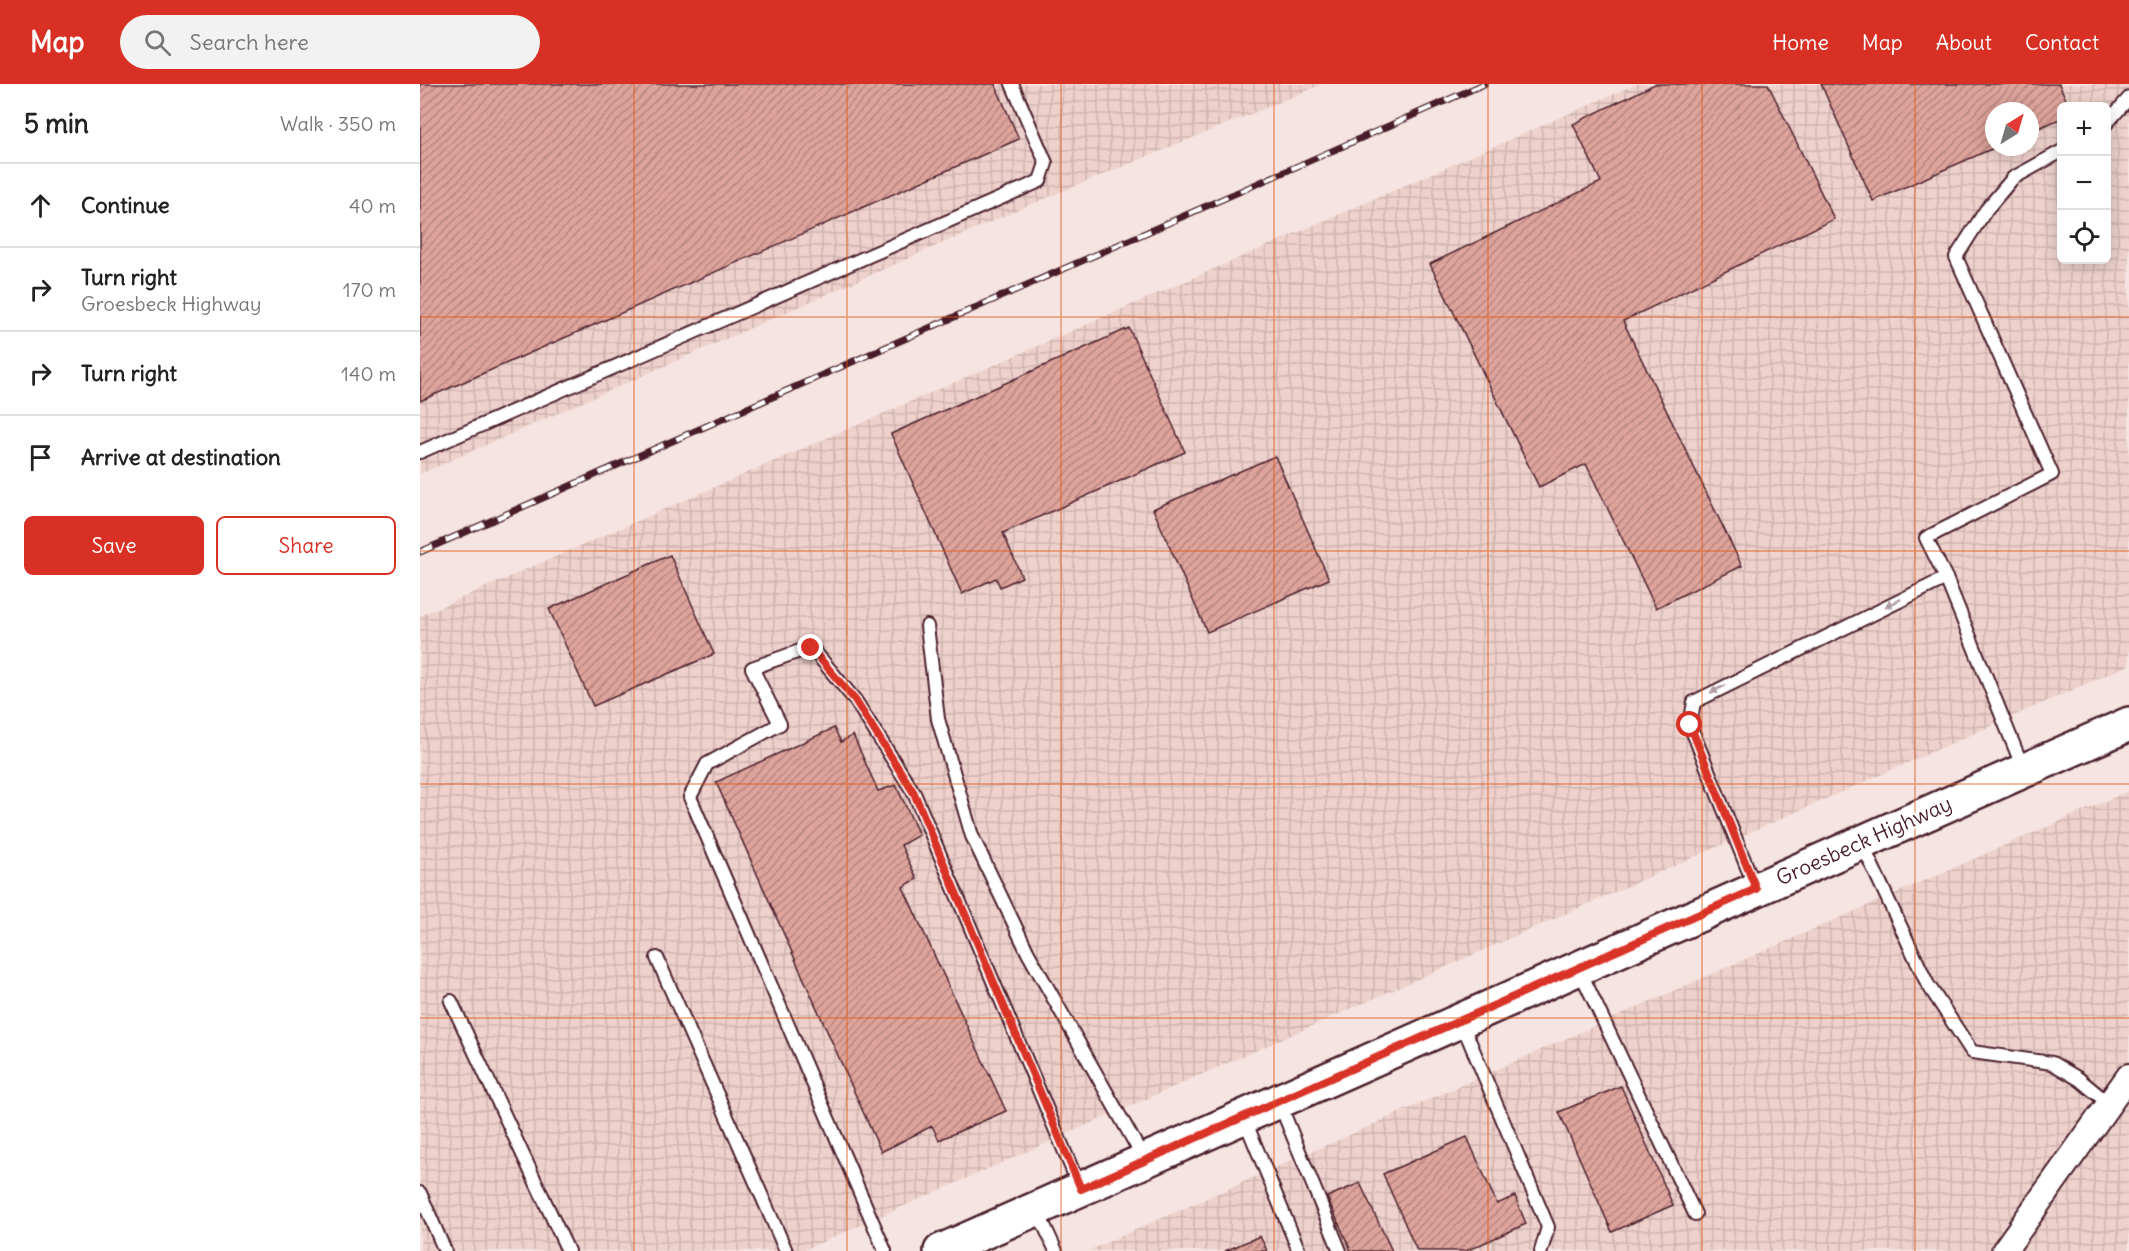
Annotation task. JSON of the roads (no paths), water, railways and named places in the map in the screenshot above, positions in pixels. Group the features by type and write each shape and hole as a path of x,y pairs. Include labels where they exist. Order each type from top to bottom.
{"main road":[{"name":"Groesbeck Highway","path":"960,1247 1036,1209 1145,1160 2129,724"}],"street":[{"path":"2004,1251 2129,1076"}],"lane":[{"path":"420,452 1040,181 1046,163 1012,84"},
{"path":"2111,118 2129,98"},
{"path":"2024,770 1946,578 1926,538 2052,474 1956,257 1986,210 2013,178 2057,153"},
{"path":"1756,889 1690,725 1694,702 1946,578"},
{"path":"927,626 938,719 972,836 1028,953 1145,1160"},
{"path":"885,1251 690,797 707,764 780,724 752,668 811,648 855,700 914,793 1081,1189"},
{"path":"1861,843 1927,983 1972,1052 2052,1063 2079,1079 2109,1104"},
{"path":"657,958 786,1251"},
{"path":"1578,968 1695,1214"},
{"path":"451,1001 568,1251"},
{"path":"1461,1020 1548,1227 1541,1251"},
{"path":"1279,1101 1340,1251"},
{"path":"1244,1116 1299,1251"},
{"path":"420,1193 446,1251"},
{"path":"1036,1209 1056,1251"}],"railway":[{"path":"420,552 1484,84"}]}
